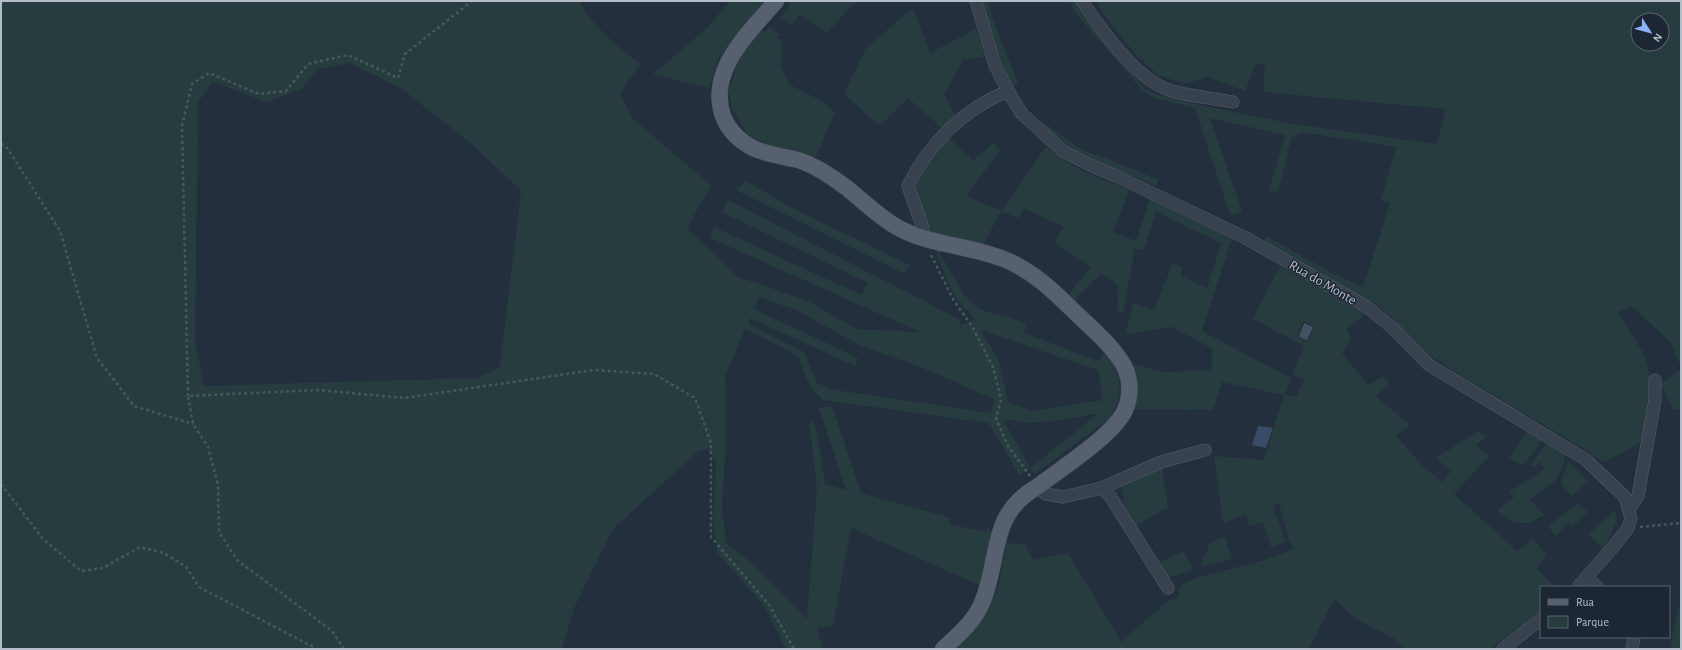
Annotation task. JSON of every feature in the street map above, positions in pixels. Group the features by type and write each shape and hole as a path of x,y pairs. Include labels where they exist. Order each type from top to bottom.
{"main road":[{"path":"776,1 736,49 724,68 718,92 718,101 728,127 743,142 753,148 764,153 809,164 822,171 845,186 896,227 923,238 983,252 1006,260 1026,270 1044,283 1103,339 1114,351 1125,367 1129,383 1129,399 1126,409 1116,425 1037,486 1024,494 1010,509 1005,518 997,542 988,585 981,605 967,626 943,649"}],"street":[{"name":"Rua do Monte","path":"976,1 996,65 1008,91 1022,114 1063,151 1244,237 1367,307 1393,328 1429,365 1585,459 1625,497 1629,509"},
{"path":"1082,1 1101,30 1146,78 1168,90 1232,102"},
{"path":"923,238 923,228 908,186 917,166 963,116 992,97 1008,91"},
{"path":"1579,586 1628,528 1631,518 1629,509 1638,496 1654,400 1655,380"},
{"path":"1037,486 1046,494 1063,497 1102,488 1161,462 1205,450"},
{"path":"1102,488 1110,496 1168,588"},
{"path":"1587,578 1596,586"},
{"path":"1503,649 1540,620"},
{"path":"1632,649 1634,638"}],"path":[{"path":"344,649 332,631 237,560 219,532 218,485 208,447 193,424 188,396 182,126 192,84 209,73 259,94 286,91 308,64 348,55 398,78 404,54 472,1"},
{"path":"1,143 8,149 60,230 97,358 134,406 193,424"},
{"path":"923,238 954,301 972,326 993,367 1001,399 996,419 1008,446 1037,486"},
{"path":"188,396 319,390 404,398 594,370 654,374 695,398 711,443 711,537 770,606 794,649"},
{"path":"1,484 43,539 81,571 103,568 140,546 164,553 186,567 199,587 317,649"},
{"path":"1628,528 1681,524"}],"green space":[{"path":"1,1 579,1 598,28 640,64 620,94 633,119 711,185 687,228 738,277 806,300 857,329 920,332 710,238 714,227 861,295 868,283 722,212 728,200 961,320 959,326 975,319 956,299 937,257 937,248 963,294 979,309 1026,323 1024,333 1098,361 1104,353 1115,368 1118,376 1118,401 1110,418 1035,474 1030,468 1019,475 989,423 823,400 810,387 798,356 745,329 725,376 726,440 722,509 726,543 750,562 807,619 817,489 809,420 815,424 825,484 846,490 819,408 832,406 861,493 951,518 949,524 986,532 988,527 992,533 981,586 851,528 833,626 817,628 823,649 786,649 765,607 717,552 713,519 716,465 715,459 707,449 697,452 613,529 574,608 562,649 1,649","holes":["350,63 402,89 474,146 521,191 500,367 478,378 204,386 195,341 198,102 213,82 267,102 301,89 318,69","759,297 796,310 863,347 916,365 994,399 991,413 835,390 817,383 804,352 748,324 750,318 855,366 858,358 754,309","981,330 1098,370 1103,400 1033,411 1008,402 999,361","1099,413 1030,468 1003,419 1028,423 1062,420"]},
{"path":"730,1 766,1 719,57 709,88 653,74 707,28"},
{"path":"788,1 858,1 849,8 827,33 800,14 791,25 780,17 789,7"},
{"path":"983,1 989,1 992,18 1018,83 1013,86 995,45"},
{"path":"1070,1 1075,1 1078,8 1145,89 1155,94 1195,104 1293,124 1437,144 1446,109 1263,92 1265,64 1256,64 1245,91 1208,77 1185,84 1158,75 1135,54 1102,12 1097,1 1681,1 1681,367 1671,343 1633,307 1618,312 1645,356 1652,386 1642,442 1603,462 1579,446 1463,377 1427,353 1392,317 1376,304 1264,242 1267,236 1332,273 1363,287 1390,203 1381,200 1396,147 1301,132 1292,137 1278,192 1269,191 1285,135 1210,118 1242,211 1230,215 1195,108 1155,98 1143,91 1074,11"},
{"path":"913,8 930,53 976,29 986,56 963,60 944,94 956,117 943,129 908,98 880,126 844,94 866,48"},
{"path":"770,27 781,35 777,38 783,43 781,48 783,51 780,66 790,85 824,102 835,113 815,158 801,152 771,146 747,134 731,107 729,90 740,56 758,32 766,31"},
{"path":"1040,120 1082,150 1159,180 1156,186 1079,153 1038,123"},
{"path":"949,138 973,161 993,143 1000,150 966,196 1002,211 1046,146 1055,154 1075,166 1096,177 1129,190 1113,232 1136,241 1150,199 1232,238 1202,331 1291,378 1285,395 1296,397 1304,380 1292,374 1304,346 1253,319 1280,266 1366,314 1347,329 1351,339 1342,353 1368,385 1383,376 1389,384 1376,396 1410,425 1396,436 1424,467 1442,482 1451,471 1436,458 1478,431 1486,437 1476,445 1489,456 1454,494 1517,551 1533,539 1547,555 1536,568 1554,586 1540,586 1540,612 1490,649 1404,649 1394,638 1357,620 1334,599 1309,649 953,649 979,623 990,607 999,583 1006,543 1025,544 1033,560 1068,553 1121,642 1169,600 1178,598 1179,587 1195,578 1265,560 1294,549 1289,541 1279,503 1273,506 1286,542 1271,547 1263,522 1249,526 1246,515 1223,523 1214,456 1264,460 1284,395 1222,382 1213,410 1133,409 1138,390 1133,366 1139,365 1163,372 1211,370 1213,349 1172,327 1125,334 1133,303 1154,310 1173,263 1182,267 1181,276 1207,288 1221,243 1156,212 1144,250 1135,248 1123,312 1117,311 1118,285 1101,273 1074,301 1068,295 1091,267 1054,242 1064,227 1024,208 1018,218 1001,211 983,245 932,234 914,187 917,175","holes":["1304,323 1307,341 1298,336"]},
{"path":"746,181 791,207 909,265 905,274 736,190"},
{"path":"1681,369 1681,410 1673,409 1661,384"},
{"path":"1528,431 1541,438 1540,443 1526,463 1521,464 1509,458"},
{"path":"1547,442 1565,454 1564,464 1555,481 1530,499 1544,515 1529,523 1514,523 1497,511 1514,497 1509,492 1545,469 1540,462 1533,467 1531,464"},
{"path":"1568,461 1588,481 1571,496 1561,483"},
{"path":"1162,467 1168,507 1136,526 1125,508 1122,488"},
{"path":"1578,503 1587,512 1573,526 1568,522 1556,536 1548,526"},
{"path":"1615,510 1617,521 1604,550 1589,534"},
{"path":"1225,537 1232,559 1202,567 1202,562 1210,543"},
{"path":"1183,551 1194,570 1167,578 1158,564"},
{"path":"1681,603 1681,649 1672,649 1671,642"}],"water":[{"path":"1258,426 1273,428 1266,448 1252,445"}],"building":[{"path":"1304,322 1314,327 1307,341 1298,337"}]}
